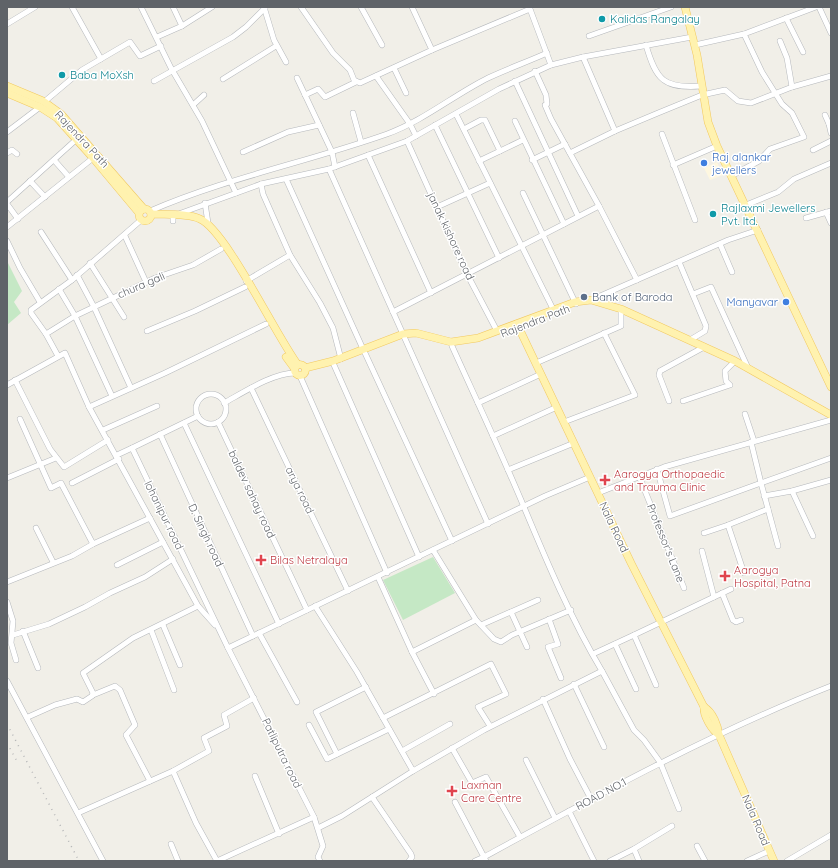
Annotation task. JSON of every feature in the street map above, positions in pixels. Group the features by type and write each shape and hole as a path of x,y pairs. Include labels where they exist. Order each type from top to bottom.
{"main road":[{"path":"685,7 695,45 702,95 708,122 717,146 828,377 831,387"},
{"name":"Rajendra Path","path":"7,86 42,104 78,137 146,214"},
{"name":"Rajendra Path","path":"7,93 42,104"},
{"name":"Rajendra Path","path":"78,137 93,158 146,214"},
{"path":"146,214 198,223 211,233 246,284 300,370"},
{"path":"173,218 191,216 200,218 208,223 222,241 266,324 300,370"},
{"path":"577,303 591,300 621,309 735,361 831,415"},
{"name":"Rajendra Path","path":"404,336 415,337 452,346 478,340 577,303"},
{"name":"Rajendra Path","path":"300,370 341,359 416,333 451,342 478,340 496,331 518,326 553,309 577,303"},
{"name":"Nala Road","path":"518,326 590,477 704,707 704,712 714,731 719,735 774,861"},
{"name":"Rajendra Path","path":"300,370 334,365 364,351"}],"street":[{"path":"7,24 35,7"},
{"path":"72,7 101,59"},
{"path":"141,7 173,70 193,104 236,193"},
{"path":"173,7 182,26"},
{"path":"157,37 182,26 212,7"},
{"path":"361,7 382,45"},
{"path":"412,7 432,50"},
{"path":"590,36 671,7"},
{"path":"695,45 744,34 817,7 831,33"},
{"path":"154,81 233,36 246,27 264,8 276,46 286,62"},
{"path":"304,8 333,53 350,70 356,82"},
{"path":"305,95 318,89 325,97 356,82 376,76 530,8 551,65"},
{"path":"786,18 803,52"},
{"path":"731,176 759,161 770,149 804,137 792,113 782,104 775,93 744,34"},
{"path":"173,218 206,203 261,184 336,167 407,140 515,81 551,65 583,56 692,37"},
{"path":"780,41 787,58 792,87"},
{"path":"7,132 82,70 130,42 140,56 161,46"},
{"path":"646,45 652,66 658,76 680,87 701,86"},
{"path":"224,79 276,46"},
{"path":"58,356 31,311 40,302 72,280 90,263 125,236 146,214 231,181 388,134 410,124 488,78 547,53"},
{"path":"583,56 615,131"},
{"path":"394,68 406,93"},
{"path":"535,71 546,95 547,104 545,105 637,280"},
{"path":"376,76 410,124 416,136"},
{"path":"570,153 615,131 702,95 726,90 738,101 751,103 792,87 831,76"},
{"path":"297,78 332,152 336,167"},
{"path":"515,81 578,216"},
{"path":"193,104 204,95"},
{"path":"353,113 361,142"},
{"path":"456,114 553,309"},
{"path":"825,115 830,124 831,133"},
{"path":"464,129 481,120 485,120 500,151"},
{"path":"515,121 532,160 564,224"},
{"path":"243,152 288,132 319,125"},
{"path":"435,125 499,258"},
{"path":"662,134 695,220"},
{"path":"18,219 7,203 78,137"},
{"name":"janak kishore road","path":"407,140 467,274 496,331"},
{"path":"480,161 523,140"},
{"path":"813,150 831,141"},
{"path":"532,160 565,144"},
{"path":"674,165 717,146"},
{"path":"7,153 12,150 17,154"},
{"path":"368,155 431,293"},
{"path":"7,227 93,158"},
{"path":"54,160 69,177"},
{"path":"746,205 778,192 794,179 831,163"},
{"path":"329,169 488,524"},
{"path":"286,179 452,541"},
{"path":"30,181 45,197"},
{"path":"437,207 490,183"},
{"path":"261,184 263,194 290,255 333,328 341,359"},
{"path":"522,194 577,303"},
{"path":"206,203 208,223"},
{"path":"393,312 599,206"},
{"path":"806,218 829,211 831,223"},
{"path":"591,300 720,244 758,230"},
{"path":"41,232 72,280"},
{"path":"125,236 146,282"},
{"path":"7,241 20,268 40,302"},
{"path":"720,244 732,272"},
{"name":"chura gali","path":"46,334 75,316 112,298 146,282 193,265 221,249"},
{"path":"147,331 195,311 246,284 290,255"},
{"path":"679,262 706,328 705,331 690,340"},
{"path":"90,263 124,317"},
{"path":"77,275 94,307 131,388"},
{"path":"693,294 711,287 749,369"},
{"path":"59,289 75,316 112,396"},
{"path":"536,363 621,326 621,309"},
{"path":"89,407 266,324"},
{"path":"564,422 635,395 604,333"},
{"path":"452,346 508,470 544,555 592,654 634,730 644,740 660,762 679,809"},
{"path":"669,401 659,375 660,371 704,347"},
{"path":"7,385 65,352 89,407 118,457 198,606 218,628"},
{"path":"684,401 730,384 726,381 725,371 735,361"},
{"path":"334,365 419,557"},
{"path":"224,403 251,388 300,370 387,573"},
{"path":"478,403 541,374"},
{"path":"15,380 50,449 64,467 108,440"},
{"name":"arya road","path":"251,388 348,591"},
{"path":"206,394 216,394 224,403 225,415 218,422 214,424 205,422 198,416 196,406 198,401 206,394"},
{"path":"103,430 157,406"},
{"path":"493,436 557,407"},
{"path":"745,414 764,496 778,546"},
{"path":"72,483 132,448 198,416"},
{"path":"20,419 42,465 51,488 62,483 94,544"},
{"path":"598,493 657,469 831,420"},
{"path":"184,422 279,624"},
{"name":"baldev sahay road","path":"218,422 307,610"},
{"name":"D. Singh road","path":"160,434 253,636"},
{"path":"508,470 574,443"},
{"name":"lohanipur road","path":"132,448 228,648"},
{"path":"7,478 56,458"},
{"path":"657,469 670,516 831,458"},
{"name":"Professor's Lane","path":"639,476 684,588"},
{"path":"228,648 590,477"},
{"path":"764,496 792,492 831,480"},
{"path":"792,492 813,536"},
{"path":"704,532 728,525 768,509"},
{"path":"7,582 53,562 72,556 150,518"},
{"path":"728,525 744,573"},
{"path":"36,528 53,562"},
{"path":"117,565 163,542"},
{"path":"433,550 476,620 494,639 501,642 519,632 571,610"},
{"path":"702,551 714,597"},
{"path":"13,634 49,624 85,607 108,594 145,577 173,558"},
{"path":"378,577 412,652 434,694"},
{"path":"592,654 731,589"},
{"path":"722,594 733,620 736,622 741,620"},
{"path":"481,624 538,600"},
{"path":"7,602 13,621 11,643 16,660"},
{"path":"93,695 83,673 133,638 198,606"},
{"path":"315,606 366,687 413,771"},
{"path":"511,612 527,647"},
{"path":"548,619 558,644 548,647 561,678"},
{"path":"412,652 476,620"},
{"path":"162,625 180,665"},
{"path":"151,630 174,690"},
{"path":"23,631 38,668"},
{"path":"259,633 297,702"},
{"path":"634,635 656,685"},
{"path":"615,644 636,689"},
{"name":"Patliputra road","path":"228,648 314,817 323,846 318,857 320,861"},
{"path":"383,718 434,694 491,664 506,694 478,707 490,726"},
{"path":"318,828 342,816 413,771 490,726 602,671"},
{"path":"7,681 28,717 103,861"},
{"path":"574,684 604,747"},
{"path":"28,717 55,705 77,699 84,701 93,695 115,686 119,688 135,725 126,735 150,781"},
{"name":"ROAD NO.1","path":"475,861 485,859 520,837 660,762 781,705 831,686"},
{"path":"337,754 316,712 366,687"},
{"path":"78,813 173,771 209,751 204,738 227,726 224,715 254,698"},
{"path":"543,699 570,759 591,799"},
{"path":"402,751 450,724"},
{"path":"309,725 327,759 389,730"},
{"path":"452,748 472,782 486,777 520,837"},
{"path":"526,760 555,818"},
{"path":"173,771 217,861 314,817"},
{"path":"255,776 279,834"},
{"path":"372,797 411,854 410,861"},
{"path":"456,802 485,859"},
{"path":"569,811 594,861"},
{"path":"610,861 634,849 672,826"},
{"path":"787,861 831,835"},
{"path":"171,844 178,861"},
{"path":"697,846 704,861"},
{"path":"634,849 639,861"},
{"path":"747,861 769,851"}],"shaded area":[{"path":"717,162 723,175 710,180 704,168"}],"green space":[{"path":"7,261 22,291 14,302 21,313 7,325"},
{"path":"433,557 455,593 403,620 383,580"}],"railway":[{"path":"7,724 79,861"},
{"path":"7,743 18,763"}],"place":[{"name":"Kalidas Rangalay","path":"602,19"},
{"name":"Baba MoXsh","path":"62,75"},
{"name":"Raj alankar jewellers","path":"704,163"},
{"name":"Rajlaxmi Jewellers Pvt. ltd.","path":"713,214"},
{"name":"Bank of Baroda","path":"584,297"},
{"name":"Manyavar","path":"786,302"},
{"name":"Aarogya Orthopaedic and Trauma Clinic","path":"605,480"},
{"name":"Bilas Netralaya","path":"261,560"},
{"name":"Aarogya Hospital, Patna","path":"725,576"},
{"name":"Laxman Care Centre","path":"452,791"}]}
